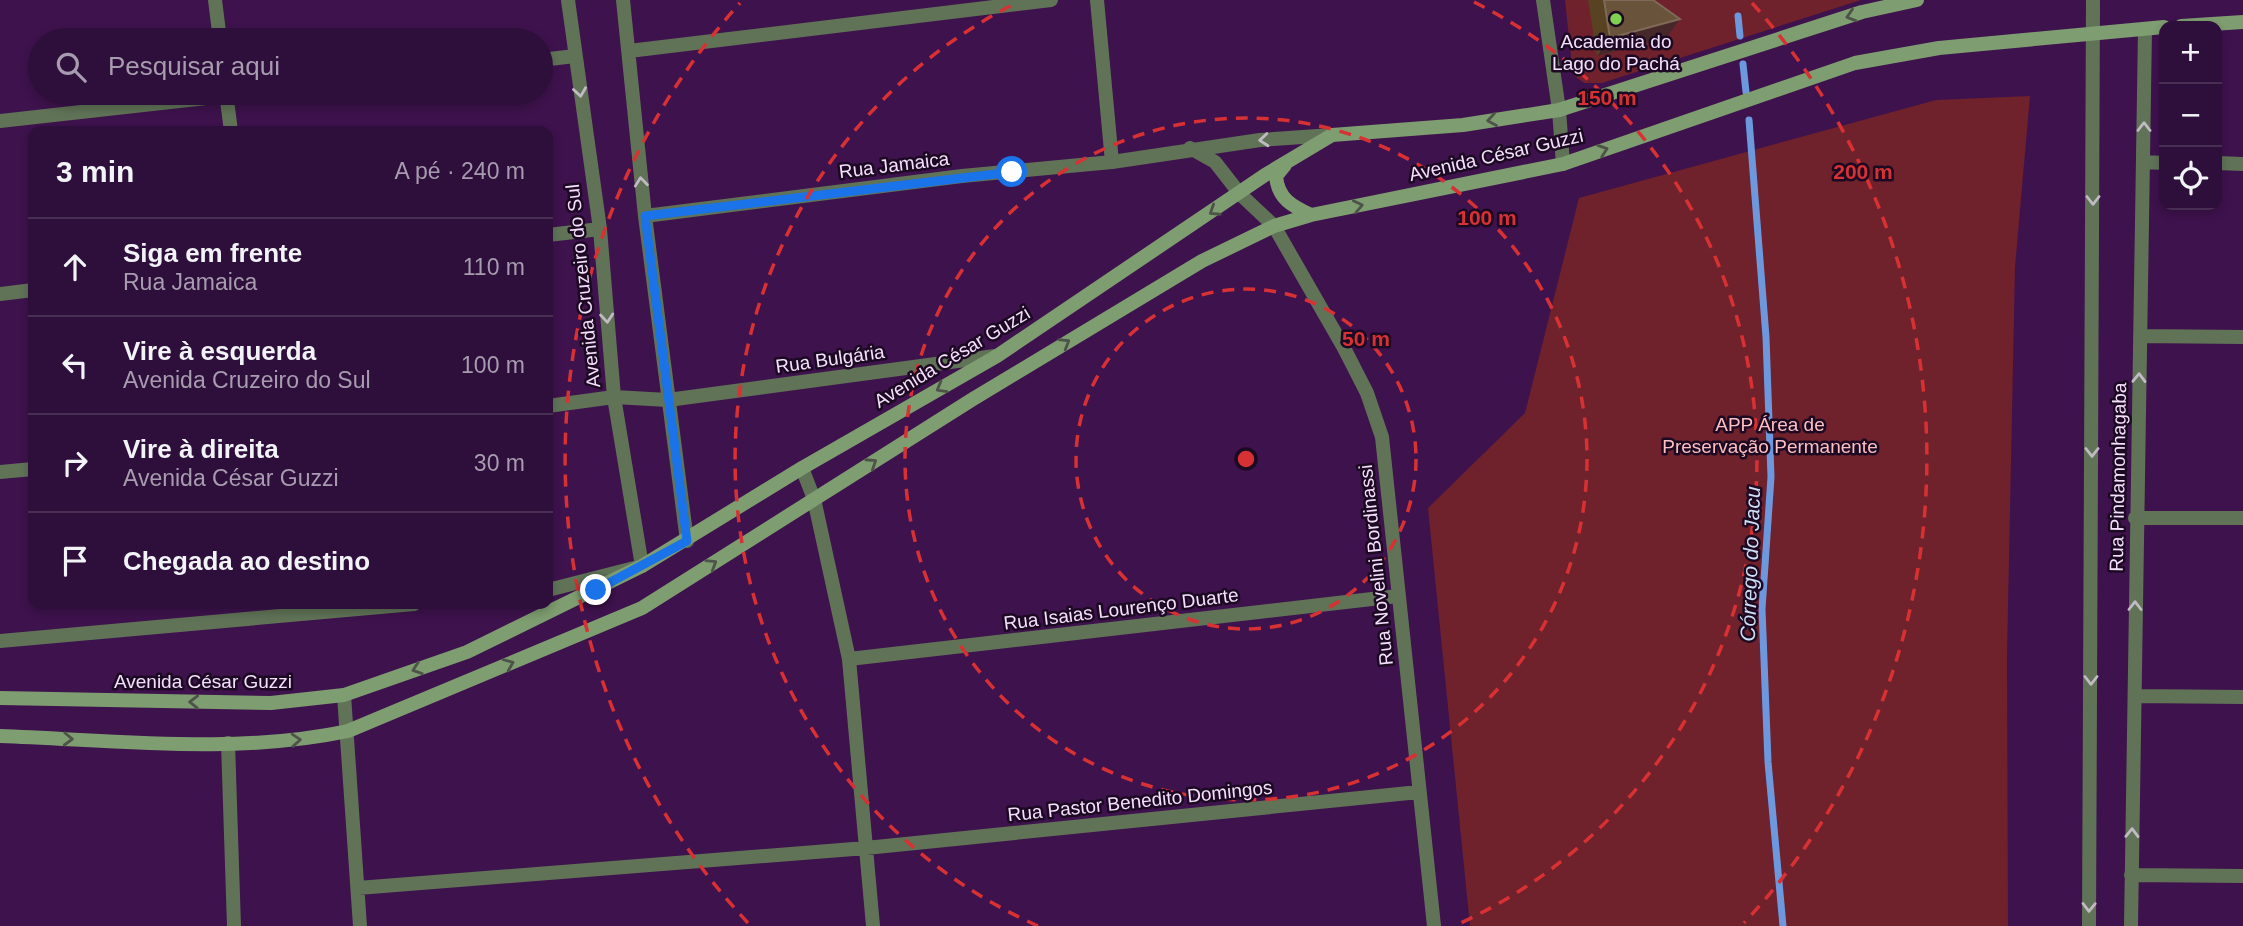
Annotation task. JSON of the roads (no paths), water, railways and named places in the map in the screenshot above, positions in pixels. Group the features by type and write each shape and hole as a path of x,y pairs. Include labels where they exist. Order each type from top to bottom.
{"street":[{"path":"215,0 218,28"},
{"name":"Avenida Cruzeiro do Sul","path":"568,0 600,229 614,397 642,566"},
{"path":"623,0 645,216 687,541"},
{"path":"629,51 1051,0"},
{"path":"1097,0 1112,162"},
{"path":"1543,0 1559,110 1563,164"},
{"name":"Avenida César Guzzi","path":"0,698 271,703 344,695 467,652 687,541 802,468 997,356 1288,161 1332,135 1463,125 1559,110 1863,12 1917,0"},
{"path":"2089,926 2093,0"},
{"path":"2222,23 2243,22"},
{"name":"Avenida César Guzzi","path":"0,736 228,743 303,740 348,731 642,608 972,399 1202,261 1274,226 1311,215 1563,164 1854,63 1939,48 2159,28"},
{"name":"Rua Pindamonhagaba","path":"2131,926 2144,29"},
{"path":"553,59 575,56"},
{"path":"0,121 134,105"},
{"path":"227,105 230,126"},
{"name":"Rua Jamaica","path":"645,216 961,176 1112,162 1190,148 1332,135"},
{"path":"1190,148 1215,162 1240,194"},
{"path":"1288,161 1276,176 1278,190 1291,206 1311,215"},
{"path":"2143,162 2159,163"},
{"path":"2222,163 2243,164"},
{"name":"Rua Novelini Bordinassi","path":"1240,194 1274,226 1344,348 1367,393 1378,426 1434,926"},
{"path":"553,234 600,229"},
{"path":"0,294 28,291"},
{"path":"2140,336 2243,337"},
{"name":"Rua Bulgária","path":"553,405 614,397 668,400 997,356"},
{"path":"802,468 814,499 849,659 873,926"},
{"path":"0,472 28,469"},
{"path":"2135,518 2243,518"},
{"path":"553,589 642,566"},
{"name":"Rua Isaias Lourenço Duarte","path":"849,659 1398,596"},
{"path":"0,641 313,609"},
{"path":"344,695 360,926"},
{"path":"2136,696 2243,698"},
{"path":"228,743 234,926"},
{"name":"Rua Pastor Benedito Domingos","path":"358,888 866,848 1419,792"},
{"path":"2131,875 2243,876"}],"waterway":[{"name":"Córrego do Jacu","path":"1738,16 1740,36"},
{"name":"Córrego do Jacu","path":"1743,64 1746,92"},
{"name":"Córrego do Jacu","path":"1749,120 1766,337 1771,477 1762,609 1768,762 1783,926"}],"place":[{"name":"Academia do Lago do Pachá","path":"1616,19"}],"park label":[{"name":"APP Área de Preservação Permanente","path":"1770,435"}]}
